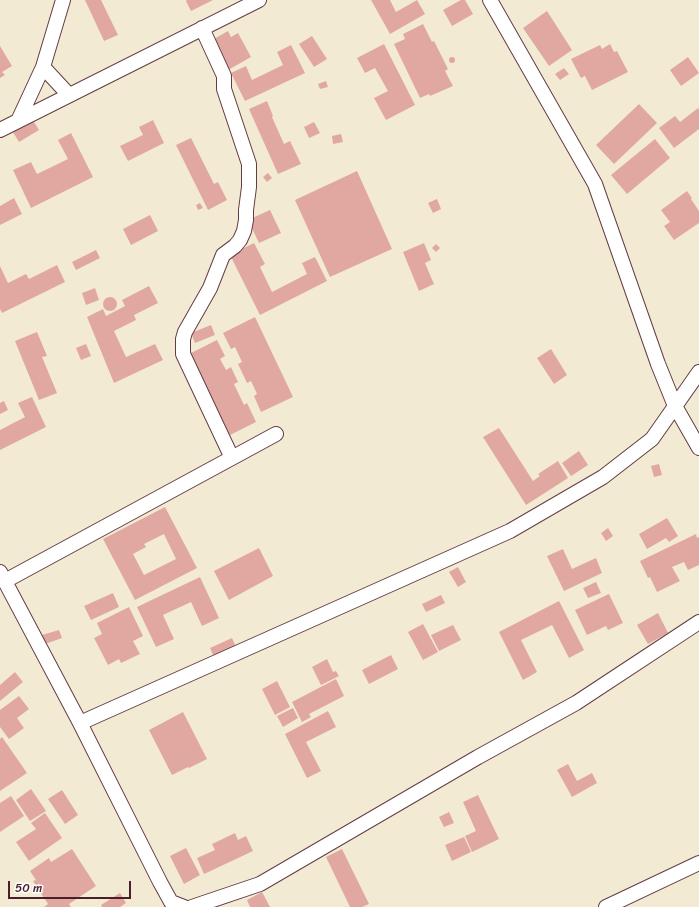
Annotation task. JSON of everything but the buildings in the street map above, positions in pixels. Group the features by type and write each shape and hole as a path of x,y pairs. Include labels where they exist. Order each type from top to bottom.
{"street":[{"path":"18,121 43,67 63,0"},
{"path":"0,130 259,0"},
{"path":"490,0 595,184 658,364 675,406 699,448"},
{"path":"202,28 224,76 224,89 249,164 249,187 244,231 235,246 223,255 210,288 185,332 183,339 183,354 232,458"},
{"path":"43,67 69,95"},
{"path":"80,723 510,530 602,477 652,439 699,372"},
{"path":"184,907 171,902 160,882 80,723 2,576 276,434"},
{"path":"192,907 260,884 478,757 576,702 699,622"},
{"path":"606,907 699,863"}]}
